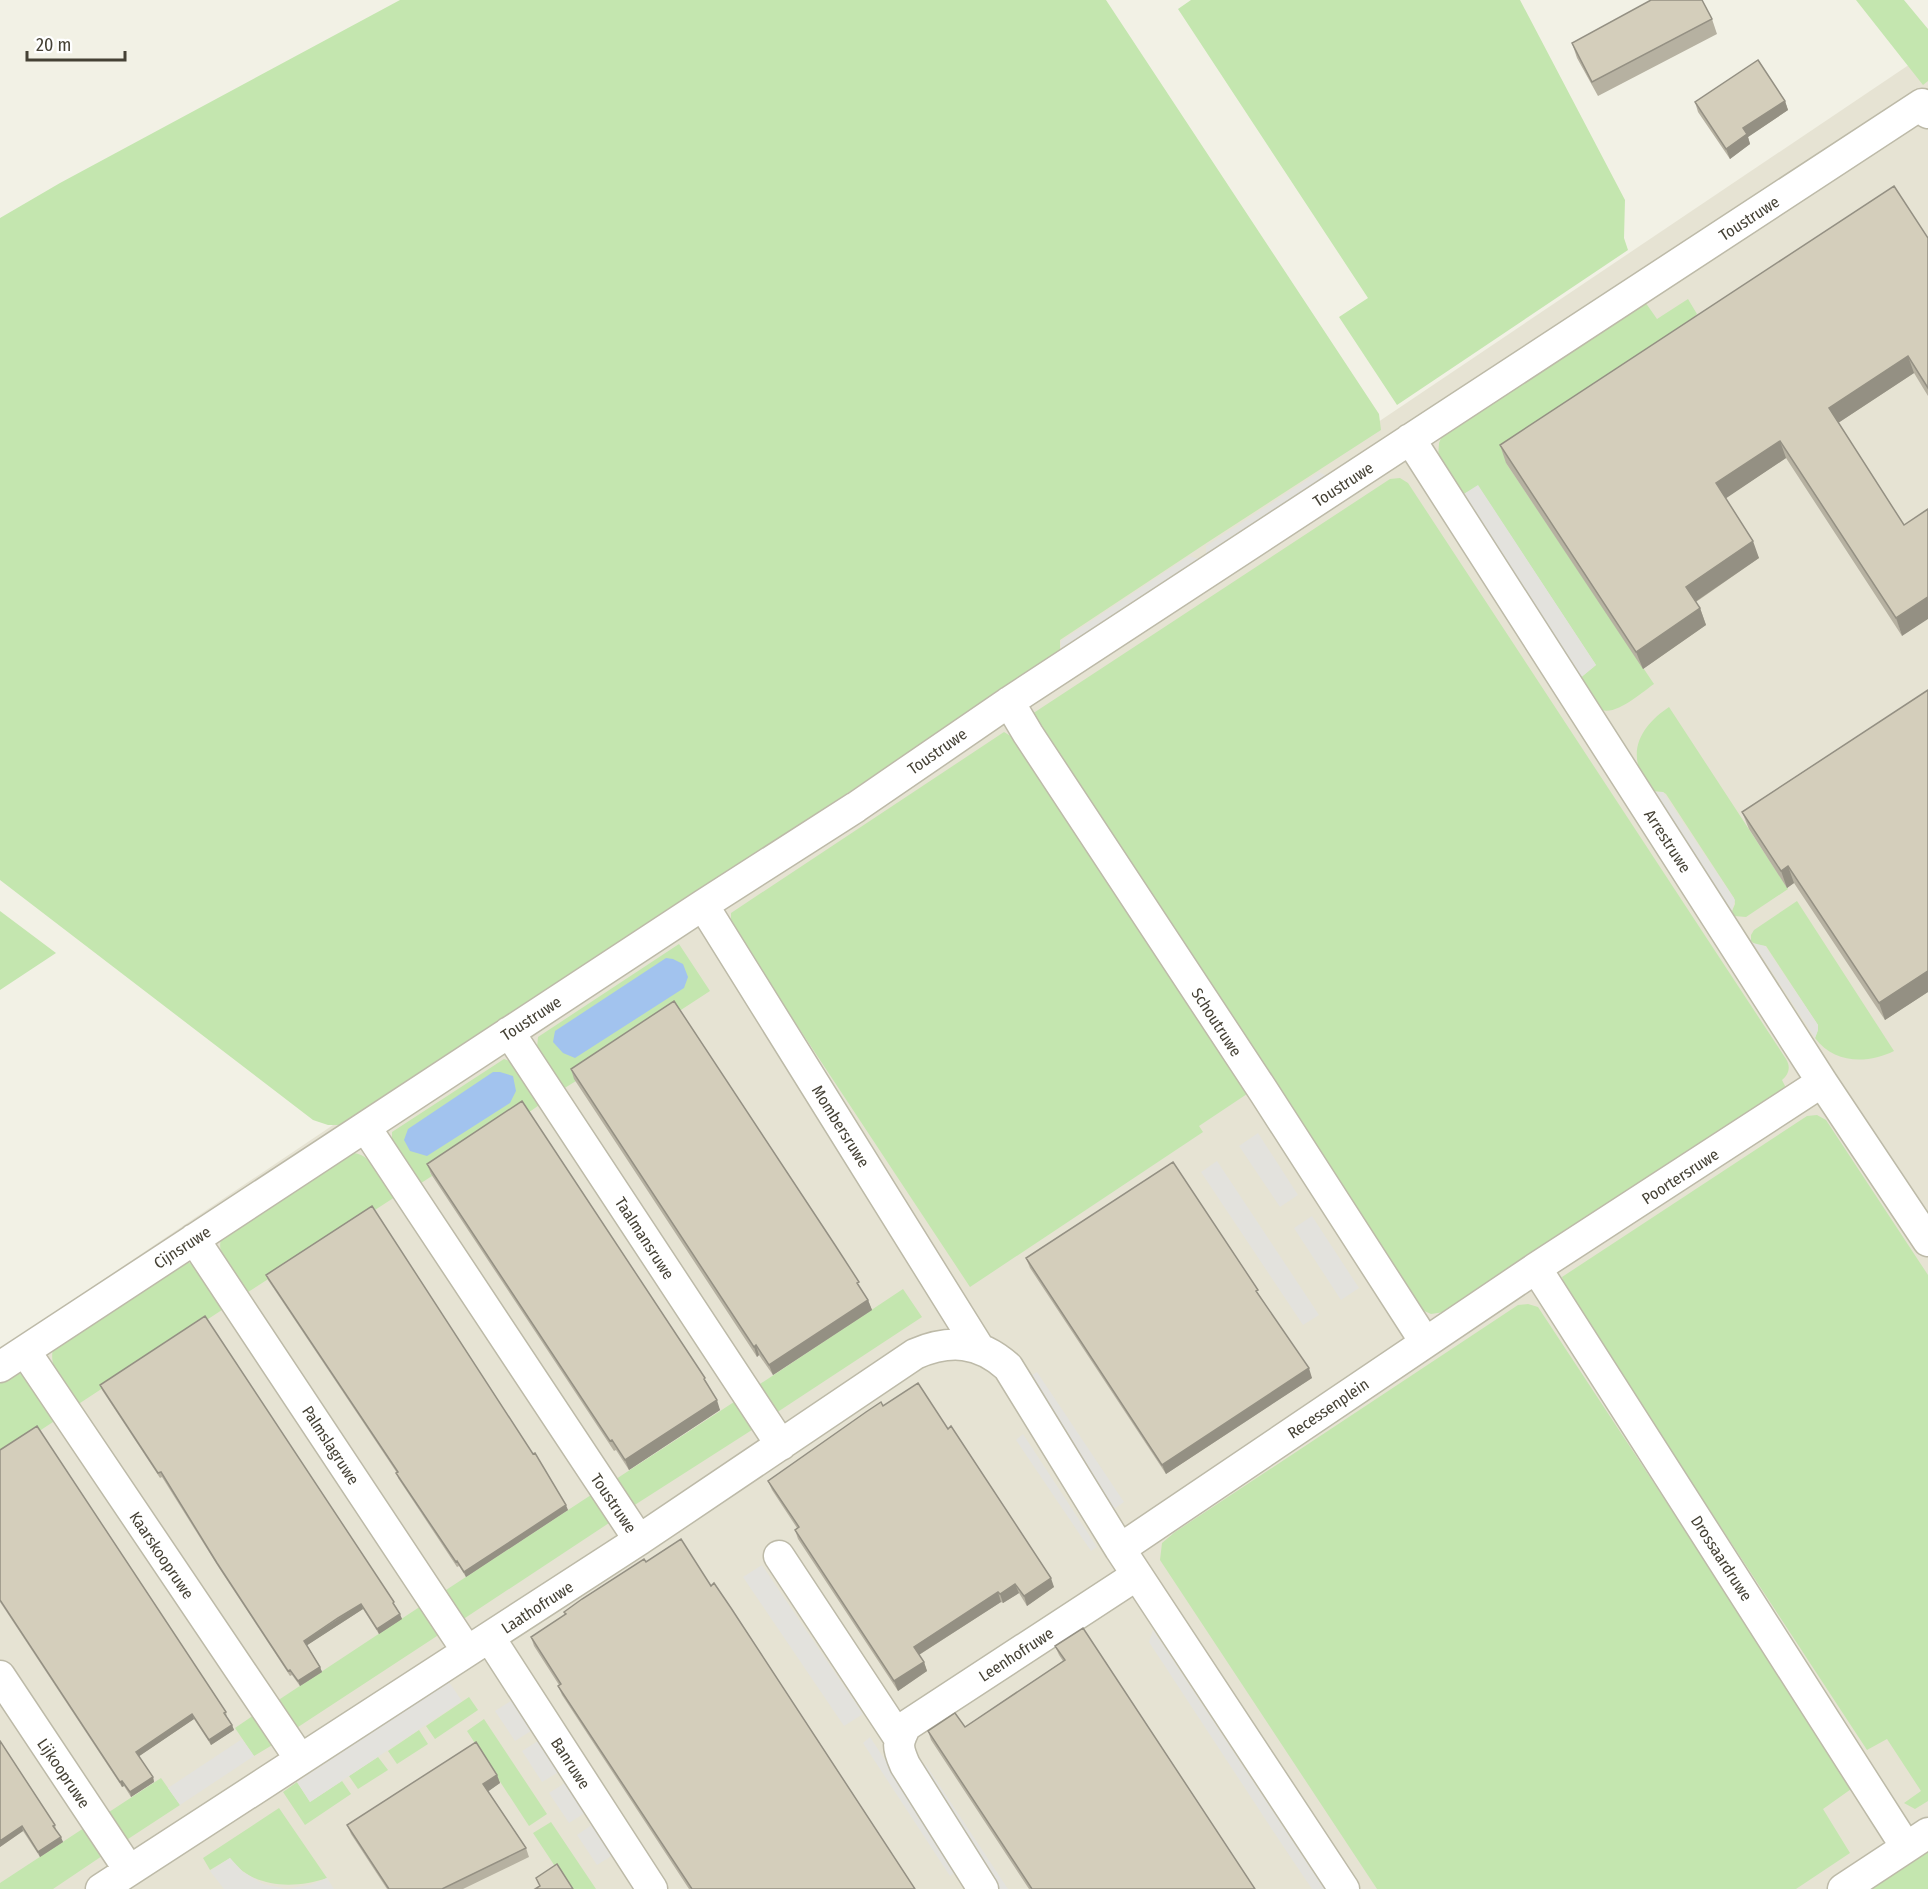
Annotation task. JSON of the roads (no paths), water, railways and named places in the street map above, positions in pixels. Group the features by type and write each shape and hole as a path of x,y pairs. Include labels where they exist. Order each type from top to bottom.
{"street":[{"name":"Toustruwe","path":"639,1540 366,1128 509,1032 856,807 1009,702 1410,439 1925,109"},
{"name":"Arrestruwe","path":"1410,439 1822,1082 1928,1241"},
{"name":"Schoutruwe","path":"1009,702 1425,1342"},
{"name":"Mombersruwe","path":"703,905 979,1348"},
{"name":"Taalmansruwe","path":"509,1032 781,1445"},
{"name":"Poortersruwe","path":"1536,1268 1822,1082"},
{"name":"Cijnsruwe","path":"0,1367 366,1128"},
{"name":"Palmslagruwe","path":"194,1239 478,1645"},
{"name":"Recessenplein","path":"1120,1549 1536,1268"},
{"name":"Drossaardruwe","path":"1536,1268 1917,1840"},
{"name":"Laathofruwe","path":"100,1889 639,1540 915,1354 945,1345 979,1348"},
{"path":"979,1348 995,1356 1008,1367 1120,1549 1344,1889"},
{"name":"Kaarskoopruwe","path":"25,1351 300,1760"},
{"path":"779,1556 899,1738 898,1750 905,1766 983,1889"},
{"name":"Leenhofruwe","path":"899,1738 906,1726 1137,1575"},
{"name":"Banruwe","path":"478,1645 652,1889"},
{"name":"Lijkoopruwe","path":"0,1676 129,1870"},
{"path":"1844,1889 1917,1840"}],"water":[{"path":"666,958 683,964 688,977 684,988 575,1058 563,1053 553,1042 555,1031"},
{"path":"493,1072 513,1076 516,1091 510,1103 427,1156 410,1151 404,1140 408,1129"}]}
